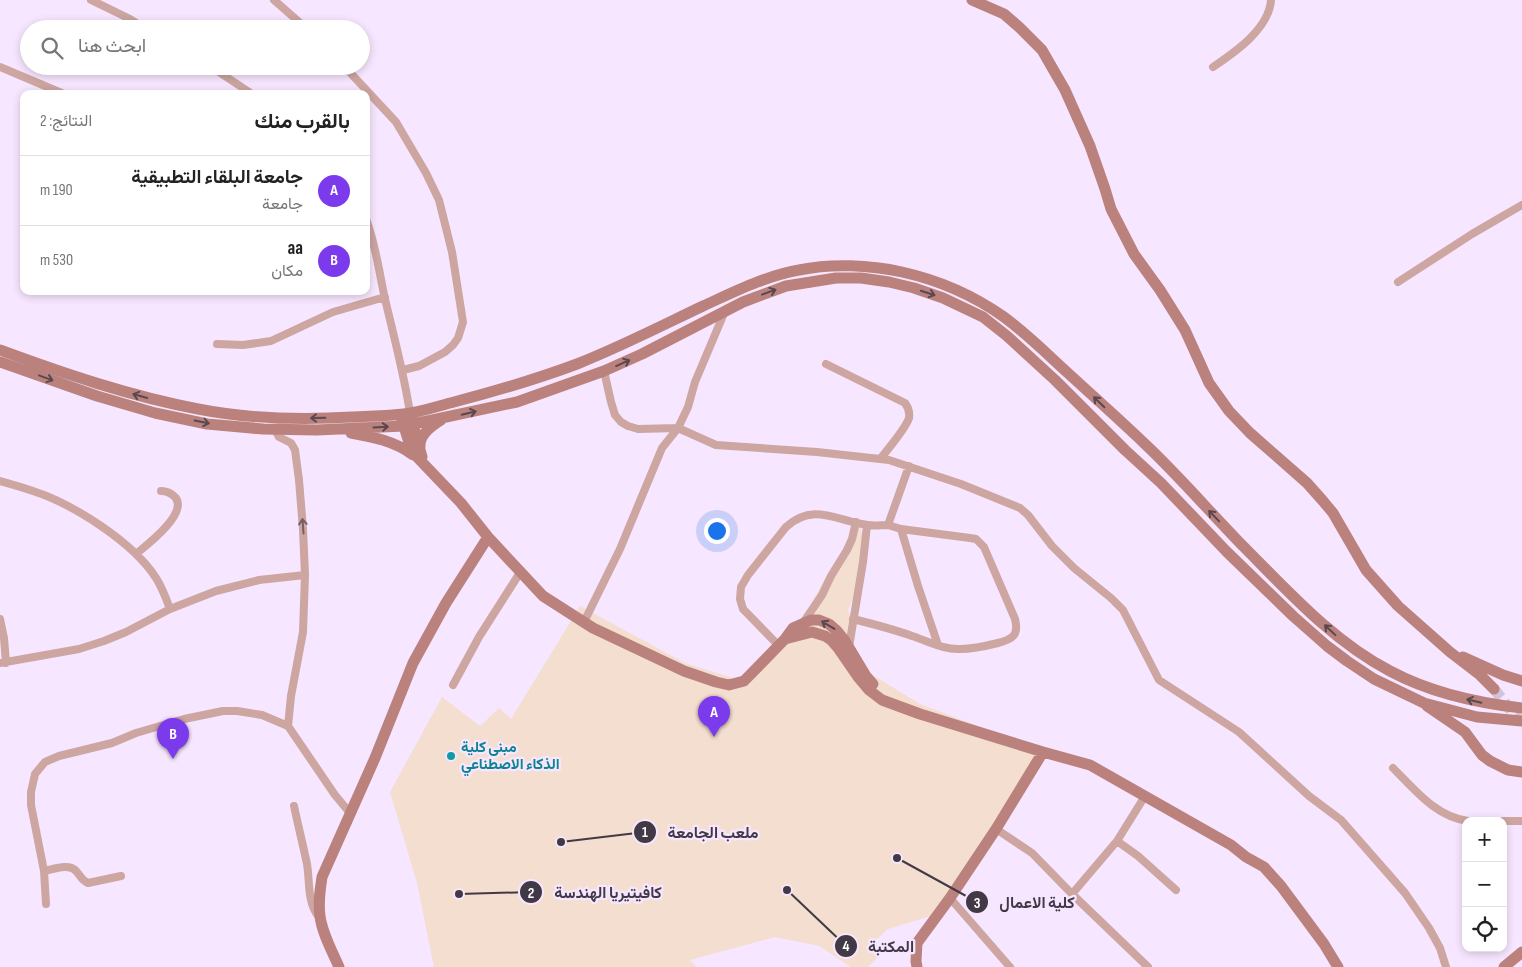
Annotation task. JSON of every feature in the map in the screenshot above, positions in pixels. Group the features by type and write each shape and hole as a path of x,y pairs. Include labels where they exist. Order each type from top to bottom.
{"main road":[{"path":"975,1 1004,14 1020,27 1042,50 1065,90 1090,146 1111,208 1134,254 1160,290 1185,330 1209,383 1229,411 1250,433 1307,483 1324,501 1366,570 1398,606 1494,689"},
{"path":"0,362 97,396 155,413 207,424 275,430 335,430 407,419 572,366 741,288 799,270 828,266 882,268 906,273 953,288 981,302 1006,319 1082,385 1145,444 1294,596 1336,636 1360,654 1387,670 1417,684 1478,702 1522,708"},
{"path":"0,350 76,378 153,400 202,410 262,418 442,419 517,402 604,371 642,354 743,302 786,286 836,278 861,278 914,288 943,298 983,317 1007,336 1161,483 1227,552 1293,616 1327,646 1374,680 1424,702 1477,717 1522,721"},
{"path":"407,419 410,446 419,455 427,468 461,503 488,537 543,596 584,622 684,672 729,685 744,681 793,628 812,620 819,620 829,624 837,631 866,676 892,702"},
{"path":"419,455 419,442 423,435 442,419"},
{"path":"335,430 387,441 419,455"},
{"path":"1161,483 1171,471"},
{"path":"340,967 320,918 322,877 375,758 413,663 446,602 488,537"},
{"path":"782,642 812,632 825,636 838,648 858,678 882,700 892,702 920,714 1090,765 1231,845 1246,857 1264,867 1281,886 1324,944 1338,967"},
{"path":"1450,652 1503,675 1522,681"},
{"path":"1424,702 1433,711 1459,727 1490,761 1508,770 1522,772"},
{"path":"1471,738 1471,726 1477,717"},
{"path":"918,967 916,961 917,943 996,829 1043,752"},
{"path":"1504,967 1522,952"}],"street":[{"path":"91,0 131,20"},
{"path":"274,0 297,20"},
{"path":"1213,67 1238,50 1255,32 1269,12 1271,0"},
{"path":"0,66 20,75"},
{"path":"21,75 55,90"},
{"path":"224,75 246,90"},
{"path":"352,75 366,90"},
{"path":"370,94 396,122 426,172 439,200 452,252 462,322 454,345 419,366 403,370"},
{"path":"1398,282 1472,234 1522,205"},
{"path":"370,229 403,370 407,419"},
{"path":"217,344 243,345 271,340 333,312 385,297"},
{"path":"584,622 620,549 662,448 678,428 688,406 695,382 725,311"},
{"path":"826,364 905,402 909,409 909,417 905,426 881,458"},
{"path":"604,371 615,415 628,426 638,429 678,428 716,445 881,458 961,484 1020,508 1028,515 1052,546 1074,568 1123,610 1159,680 1239,732 1309,796 1341,820 1405,893 1429,928 1440,948 1446,967"},
{"path":"275,430 279,437 291,443 295,450 303,529 305,575 303,632 291,696 288,726"},
{"path":"888,525 909,466"},
{"path":"0,481 34,491 69,507 113,535 136,554 156,576 170,609"},
{"path":"136,554 165,528 177,511 178,507 175,497 170,493 161,491"},
{"path":"782,642 743,609 740,599 741,587 748,575 786,527 794,520 818,513 867,525 888,525 902,529 970,538 980,542 986,551 1016,622 1013,638 983,647 959,650 853,619"},
{"path":"803,623 848,550 856,522"},
{"path":"849,648 867,525"},
{"path":"902,529 918,586 938,645"},
{"path":"453,685 479,637 521,571"},
{"path":"0,619 4,638 3,662 79,649 104,641 170,609 216,591 249,582 305,575"},
{"path":"46,904 44,871 31,805 31,792 35,774 45,762 59,756 112,743 136,733 176,722 223,711 237,710 262,715 288,726 335,795 350,813"},
{"path":"1393,768 1418,794 1437,809 1452,818 1462,820"},
{"path":"1072,894 1117,841 1144,796"},
{"path":"294,806 307,865 310,898 314,910 320,918"},
{"path":"1507,821 1522,821"},
{"path":"996,829 1032,853 1148,967"},
{"path":"1117,841 1138,856 1176,890"},
{"path":"44,871 69,867 88,883 121,876"},
{"path":"950,898 1010,967"}],"shaded area":[{"path":"860,525 865,546 857,589 848,610 852,620 849,646 863,669 920,704 1039,749 1007,809 934,915 888,929 867,948 881,954 868,967 851,967 819,946 775,937 690,960 697,967 434,967 417,883 390,792 442,697 480,726 499,708 511,719 580,606 685,663 733,678 750,679 775,657 774,649 787,639 808,609 834,563"}],"tunnel":[{"path":"1494,689 1522,724"}],"place":[{"name":"جامعة البلقاء التطبيقية","path":"714,737"},
{"name":"مبنى كلية الذكاء الاصطناعي","path":"451,756"},
{"name":"aa","path":"173,759"},
{"name":"ملعب الجامعة","path":"561,842"},
{"name":"كلية الاعمال","path":"897,858"},
{"name":"المكتبة","path":"787,890"},
{"name":"كافيتيريا الهندسة","path":"459,894"}]}
